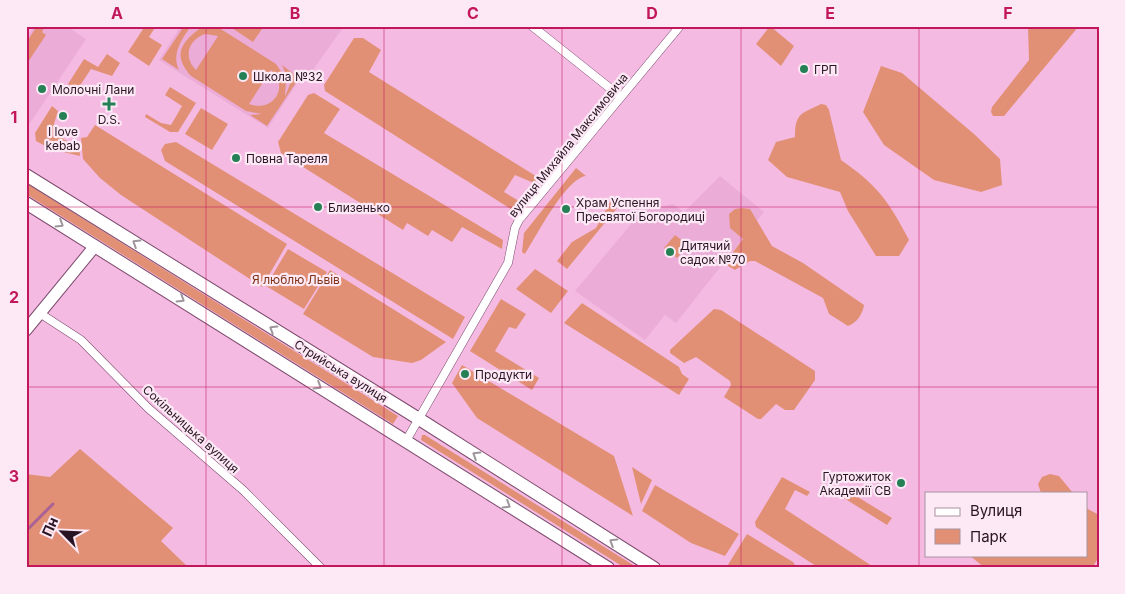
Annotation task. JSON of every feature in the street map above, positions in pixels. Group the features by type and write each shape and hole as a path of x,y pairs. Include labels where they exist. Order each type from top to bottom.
{"main road":[{"name":"Стрийська вулиця","path":"26,175 419,418 654,568"},
{"name":"Стрийська вулиця","path":"26,203 608,568"}],"street":[{"path":"532,26 621,97"},
{"name":"вулиця Михайла Максимовича","path":"406,441 508,263 515,228 519,220 680,26"},
{"path":"26,330 41,314 94,246"},
{"name":"Сокільницька вулиця","path":"41,314 81,340 148,408 243,490 321,568"}],"shaded area":[{"path":"34,26 66,26 86,39 26,129 26,39"},
{"name":"Школа №32","path":"181,26 344,26 308,77 303,74 268,128 159,60"},
{"name":"Дитячий садок №70","path":"720,176 764,212 676,323 665,315 645,340 575,291 642,211 673,204 684,212"}],"green space":[{"path":"37,26 45,26 42,32 46,35 26,65 26,43"},
{"path":"145,26 156,26 149,37 162,45 149,66 128,52"},
{"path":"184,26 191,26 181,41 177,52 176,58 179,70 162,59"},
{"path":"203,26 216,26 276,64 286,79 285,97 290,84 282,65 299,78 267,126 250,115 262,114 246,111 191,76 185,68 181,60 182,48 190,36","holes":["205,34 218,36 196,70 190,60 189,49 195,40","271,70 279,84 279,91 276,97 272,102 265,105 249,104"]},
{"path":"229,26 264,26 253,42"},
{"path":"770,26 794,46 781,66 756,44"},
{"path":"1028,26 1079,26 1004,116 993,116 991,112 992,107 1029,60"},
{"path":"354,38 363,38 381,50 369,72 539,178 534,183 515,175 504,192 519,201 514,211 325,91 324,85"},
{"path":"107,54 120,63 112,76 91,69 77,90 68,84 84,59 98,67"},
{"path":"881,66 902,73 974,134 1000,159 1002,185 981,192 934,180 884,145 863,112"},
{"path":"170,87 196,103 178,132 170,132 145,117 146,114 161,123 171,125 182,106 165,95"},
{"path":"314,93 340,109 324,133 503,240 502,249 462,227 452,242 432,230 428,236 407,223 403,230 281,153 278,142 308,95"},
{"path":"821,104 826,105 829,110 841,160 864,178 881,195 895,214 909,240 899,256 876,256 848,211 840,192 787,177 768,160 776,142 795,137 796,123 800,115"},
{"path":"52,106 58,111 53,127 63,133 63,139 79,147 80,156 51,149 36,141 35,133"},
{"path":"201,108 228,124 212,150 185,134"},
{"path":"95,125 287,244 262,287 121,195 100,178 83,159 81,138 87,137"},
{"path":"176,142 465,317 453,339 165,161 161,150 165,144"},
{"path":"576,168 586,176 578,179 561,197 525,254 522,252 524,233"},
{"path":"26,183 398,416 393,424 26,194"},
{"path":"610,202 617,208 567,269 557,261 572,242 596,228"},
{"path":"735,209 750,209 772,246 803,263 864,305 857,320 848,326 829,314 823,298 755,261 750,261 735,270 728,266 730,256 743,239 730,228 729,214"},
{"path":"675,235 688,245 677,258 664,248"},
{"name":"Я люблю Львів","path":"288,249 327,272 304,309 266,286"},
{"path":"535,269 568,291 551,313 516,289"},
{"path":"330,270 446,342 421,360 412,363 373,357 303,314"},
{"path":"501,299 526,314 516,329 509,327 495,351 539,378 532,390 470,351"},
{"path":"582,303 679,367 682,374 689,379 679,395 564,323"},
{"path":"714,309 721,310 815,371 815,380 794,410 785,410 776,404 761,419 758,419 724,397 731,385 730,381 696,357 684,363 670,353 670,350"},
{"path":"462,365 614,456 633,516 477,418 452,383"},
{"path":"422,435 425,435 638,568 625,568 421,440"},
{"path":"80,449 173,528 161,541 189,568 26,568 26,474 50,477"},
{"path":"632,467 652,480 641,504"},
{"path":"1050,474 1059,476 1072,492 1041,492 1038,484 1042,477"},
{"path":"782,477 810,492 807,496 795,490 785,509 875,568 819,568 756,527 755,522"},
{"path":"655,485 739,534 725,556 691,543 642,511"},
{"path":"843,488 892,518 887,525 839,495"},
{"path":"1088,509 1099,515 1099,557 1092,568 985,568 970,556 1088,556"},
{"path":"747,534 793,562 797,568 726,568"}],"waterway":[{"path":"26,531 53,504"}],"place":[{"name":"ГРП","path":"804,69"},
{"name":"Школа №32","path":"243,76"},
{"name":"Молочні Лани","path":"42,89"},
{"name":"D.S.","path":"109,104"},
{"name":"I love kebab","path":"63,116"},
{"name":"Повна Тареля","path":"236,158"},
{"name":"Близенько","path":"318,207"},
{"name":"Храм Успення Пресвятої Богородиці","path":"566,209"},
{"name":"Дитячий садок №70","path":"670,252"},
{"name":"Продукти","path":"465,374"},
{"name":"Гуртожиток Академії СВ","path":"901,483"}]}
